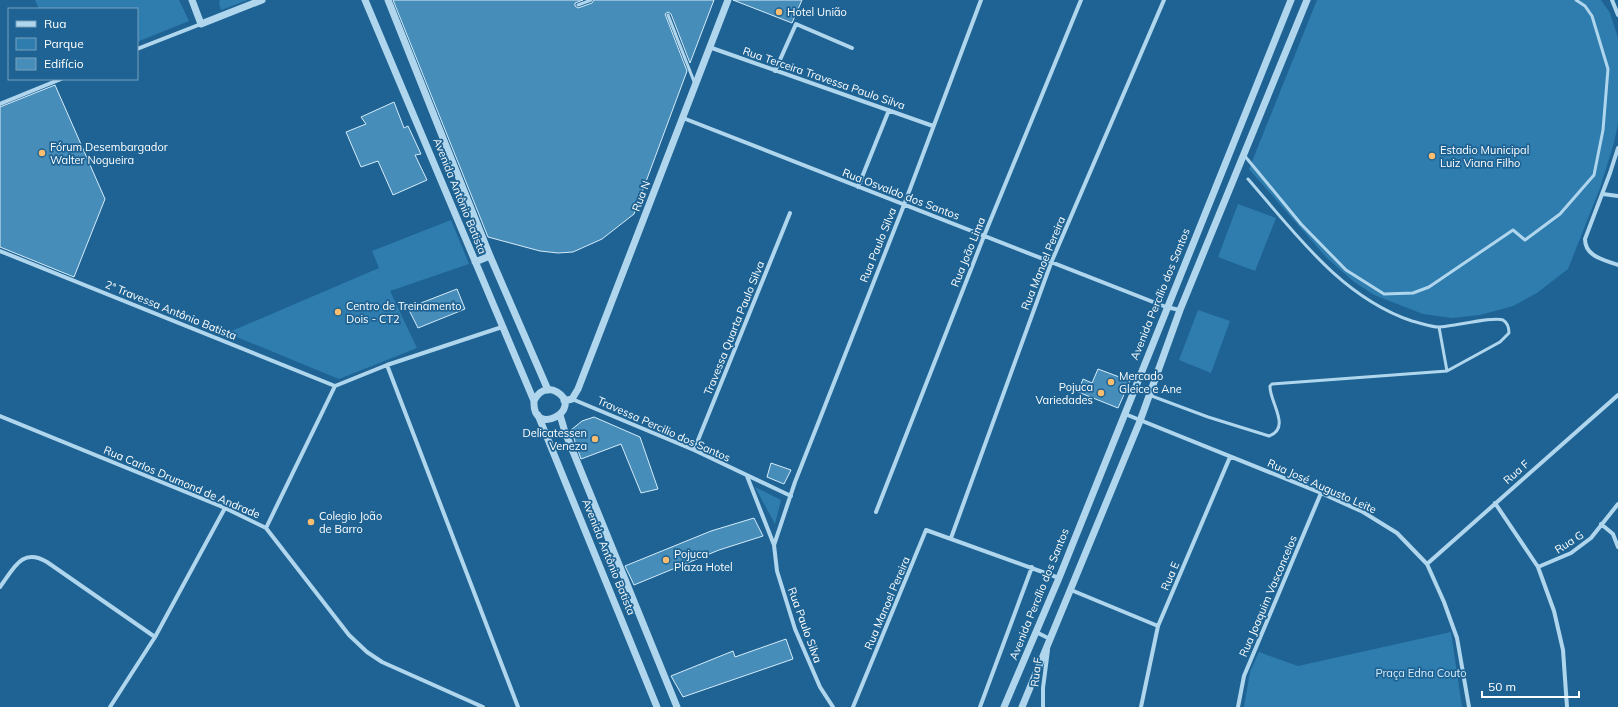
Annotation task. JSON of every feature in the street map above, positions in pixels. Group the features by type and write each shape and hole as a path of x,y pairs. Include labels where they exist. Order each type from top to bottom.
{"street":[{"path":"192,0 202,24"},
{"path":"138,49 262,0"},
{"name":"Avenida Antônio Batista","path":"365,0 534,401 535,411 538,415 658,707"},
{"name":"Avenida Antônio Batista","path":"388,0 490,256 548,390"},
{"name":"Rua N","path":"572,399 578,389 684,118 695,85 728,0"},
{"name":"Rua Paulo Silva","path":"774,545 795,482 904,205 981,0"},
{"name":"Rua João Lima","path":"876,512 984,236 1081,0"},
{"name":"Rua Manoel Pereira","path":"951,538 1051,262 1164,0"},
{"name":"Avenida Percílio dos Santos","path":"1004,707 1059,578 1166,307 1291,0"},
{"path":"1022,707 1140,421 1180,310 1308,0"},
{"path":"1612,0 1618,15"},
{"path":"775,71 796,24 852,48"},
{"name":"Rua Terceira Travessa Paulo Silva","path":"710,47 933,126"},
{"path":"0,104 59,80"},
{"path":"858,187 889,110"},
{"name":"Rua Osvaldo dos Santos","path":"684,118 1166,307 1180,310"},
{"path":"1618,148 1585,239 1585,245 1592,255 1618,266"},
{"path":"1216,187 1229,192"},
{"path":"1602,194 1618,196"},
{"name":"Travessa Quarta Paulo Silva","path":"694,450 790,213"},
{"name":"2ª Travessa Antônio Batista","path":"0,250 335,386"},
{"path":"475,262 490,256"},
{"path":"266,528 335,386 387,365 502,326"},
{"path":"387,365 518,707"},
{"path":"534,401 539,393 548,390 558,392 564,401 563,411 560,415 551,420 546,420 538,415"},
{"name":"Rua F","path":"1427,564 1618,395"},
{"path":"564,401 572,399"},
{"name":"Travessa Percilio dos Santos","path":"572,399 694,450 747,476"},
{"name":"Rua José Augusto Leite","path":"1125,414 1321,493 1363,512 1397,533 1427,564 1444,602 1457,638 1469,707"},
{"name":"Avenida Antônio Batista","path":"560,415 568,439 677,707"},
{"name":"Rua Carlos Drumond de Andrade","path":"0,416 225,508 266,528 349,635 367,652 382,662 483,707"},
{"name":"Rua E","path":"1141,707 1158,626 1230,457"},
{"path":"747,476 791,496"},
{"name":"Rua Paulo Silva","path":"747,476 774,545 779,578 795,629 820,687 833,707"},
{"name":"Rua Joaquim Vasconcelos","path":"1238,707 1244,676 1321,493"},
{"path":"1495,503 1538,567 1554,612 1563,650 1567,707"},
{"name":"Rua G","path":"1538,567 1571,553 1591,538 1618,504"},
{"path":"110,707 155,637 225,508"},
{"path":"1602,524 1613,534 1618,547"},
{"name":"Rua Manoel Pereira","path":"853,707 926,530 1059,578"},
{"path":"0,586 24,558 35,556 47,562 155,637"},
{"path":"980,707 1032,567"},
{"path":"1071,590 1158,626"},
{"path":"1036,632 1050,639"},
{"name":"Rua F","path":"1043,707 1043,688 1050,639"}],"lane":[{"path":"578,5 591,0"},
{"path":"1244,155 1301,224 1346,270 1384,294 1413,292 1430,286 1513,230 1525,240 1560,214 1594,175 1603,130 1608,69 1592,16 1585,6 1576,0"},
{"path":"668,15 695,85"},
{"path":"1149,395 1208,417 1269,436 1274,434 1279,426 1279,419 1269,392 1272,384 1447,371 1500,342 1509,333 1509,328 1503,320 1497,319 1439,327 1427,325 1386,311 1364,298 1329,270 1248,179"},
{"path":"1439,327 1447,371"}],"green space":[{"path":"35,0 179,0 189,21 138,42 138,8 39,8"},
{"path":"220,0 248,0 221,10 219,3"},
{"name":"Estadio Municipal Luiz Viana Filho","path":"1317,0 1601,0 1610,13 1618,38 1618,123 1614,143 1600,188 1568,269 1537,293 1513,306 1480,315 1452,318 1423,314 1374,295 1353,281 1326,257 1249,169"},
{"path":"1238,204 1276,218 1255,271 1218,257"},
{"name":"Centro de Treinamento Dois - CT2","path":"451,220 469,264 390,291 417,348 339,379 227,333 379,268 372,251"},
{"path":"1198,310 1230,321 1211,373 1179,360"},
{"path":"755,487 781,500 775,524"},
{"name":"Praça Edna Couto","path":"1451,632 1462,707 1244,707 1250,672 1259,652 1298,666"}],"building":[{"path":"393,0 583,0 575,3 575,6 578,8 592,3 594,0 714,0 690,63 671,14 668,12 665,14 687,71 634,214 602,239 573,252 558,253 540,251 488,237"},
{"name":"Hotel União","path":"733,0 802,0 792,23"},
{"name":"Fórum Desembargador Walter Nogueira","path":"55,85 105,199 74,277 0,247 0,107"},
{"path":"394,102 404,128 408,126 421,154 415,155 427,180 393,195 378,161 361,167 346,132 366,124 361,117"},
{"path":"457,289 465,309 418,328 408,308"},
{"path":"1098,369 1130,381 1118,408 1078,392 1083,379 1092,383"},
{"path":"594,417 640,437 658,489 641,493 621,444 581,459 571,430 582,421"},
{"path":"771,463 791,470 784,484 767,477"},
{"path":"754,518 763,536 719,550 634,585 625,566 711,531"},
{"path":"786,639 793,659 683,697 671,676 733,651 735,657"}],"place":[{"name":"Hotel União","path":"779,12"},
{"name":"Fórum Desembargador Walter Nogueira","path":"42,153"},
{"name":"Estadio Municipal Luiz Viana Filho","path":"1432,156"},
{"name":"Centro de Treinamento Dois - CT2","path":"338,312"},
{"name":"Mercado Gleice e Ane","path":"1111,382"},
{"name":"Pojuca Variedades","path":"1101,393"},
{"name":"Delicatessen Veneza","path":"595,439"},
{"name":"Colegio João de Barro","path":"311,522"},
{"name":"Pojuca Plaza Hotel","path":"666,560"}]}
